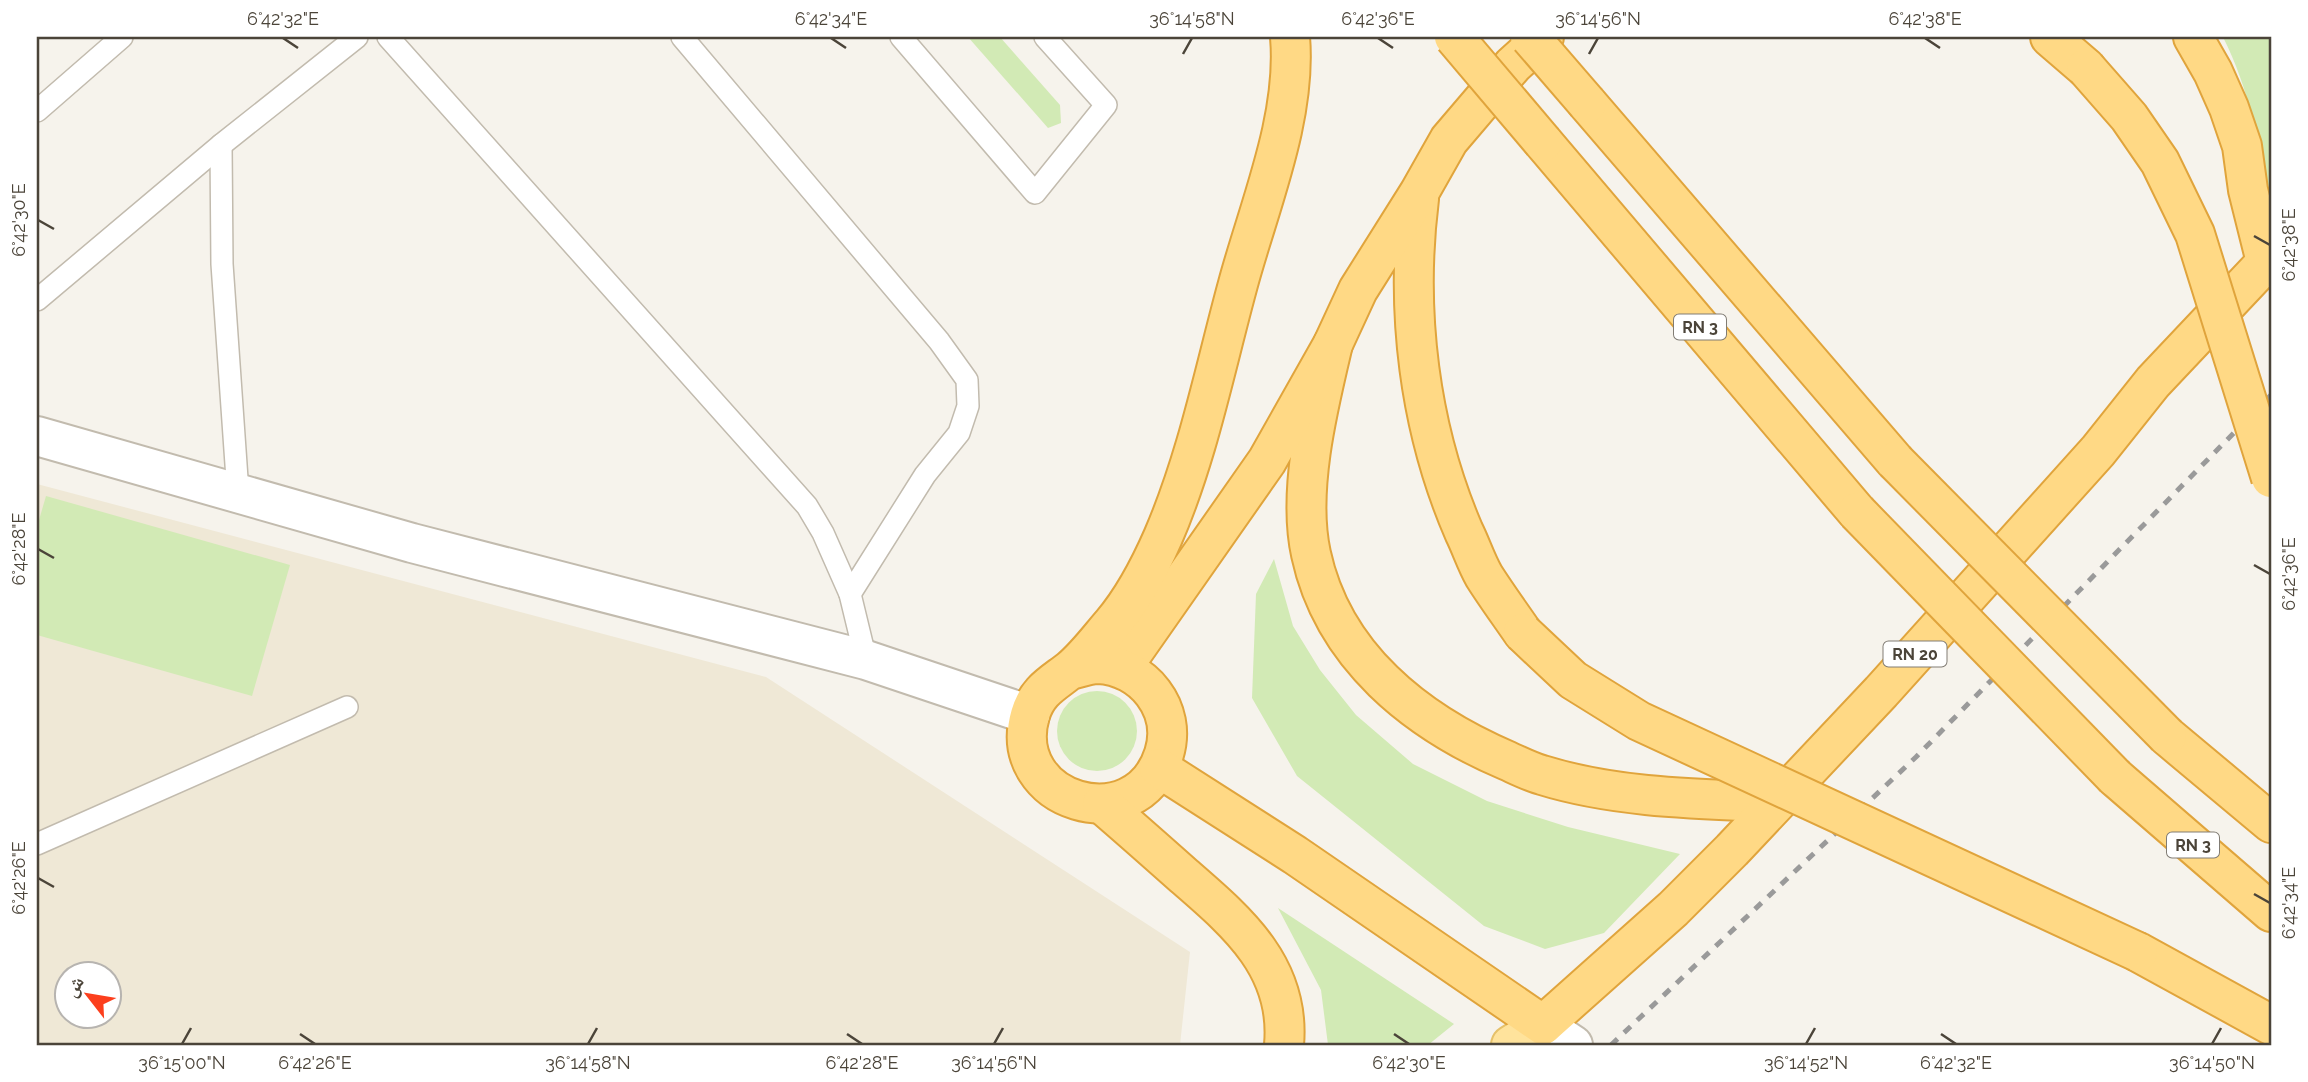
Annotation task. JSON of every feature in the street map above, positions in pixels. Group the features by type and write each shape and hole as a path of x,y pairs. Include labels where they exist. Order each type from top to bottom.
{"highway":[{"path":"1070,670 1096,664 1122,668 1143,680 1158,698 1166,721 1167,745 1159,768 1145,786 1125,799 1102,804 1080,803 1060,794 1043,779 1032,760 1027,738 1030,716 1039,696 1053,680 1070,670 1112,624 1145,578 1174,511 1198,439 1277,146 1288,101 1290,37"},
{"name":"RN 3","path":"1454,37 1857,512 2115,777 2271,912"},
{"path":"1530,37 1895,461 2167,736 2271,823"},
{"path":"1122,668 1267,461 1334,344 1358,290 1449,140 1513,65 1544,37"},
{"path":"2050,37 2086,68 2129,117 2160,162 2195,234 2271,478"},
{"path":"2193,37 2213,72 2242,146 2248,190 2269,260"},
{"path":"1419,193 1414,240 1415,340 1433,445 1454,508 1483,575 1523,633 1573,680 1639,720 2138,952 2271,1024"},
{"name":"RN 20","path":"1542,1039 1732,850 1774,802 1899,672 2081,471 2153,382 2269,260"},
{"path":"1334,344 1320,397 1310,459 1307,506 1310,552 1322,595 1347,640 1382,683 1423,716 1474,747 1542,775 1606,789 1664,796 1774,802"},
{"path":"1159,768 1362,900 1542,1039"},
{"path":"1102,804 1235,920 1263,957 1282,1000 1284,1045"}],"street":[{"path":"37,436 412,543 866,660 1030,716"}],"lane":[{"path":"37,111 122,37"},
{"path":"37,300 221,145 356,37"},
{"path":"388,37 807,506 823,533 850,594 866,660"},
{"path":"682,37 939,341 967,380 968,406 959,433 919,485 850,594"},
{"path":"901,37 1035,193 1106,105 1045,37"},
{"path":"221,145 222,264 238,493"},
{"path":"37,844 347,707"}],"shaded area":[{"path":"37,484 766,677 1190,952 1180,1045 37,1045"}],"green space":[{"path":"968,37 1000,37 1060,105 1061,123 1048,128"},
{"path":"2223,37 2271,37 2271,201 2240,76"},
{"path":"46,496 290,565 252,696 37,635 37,527"},
{"path":"1274,559 1293,626 1320,670 1356,715 1413,764 1487,801 1568,827 1680,854 1604,933 1545,949 1484,926 1297,776 1252,698 1256,594"},
{"path":"1097,691 1112,694 1125,703 1134,716 1137,731 1134,746 1125,759 1112,768 1097,771 1082,768 1069,759 1060,746 1057,731 1060,716 1069,703 1082,694"},
{"path":"1278,908 1454,1024 1428,1045 1328,1045 1321,990"}],"railway":[{"path":"1611,1045 1916,757 2271,395"}]}
